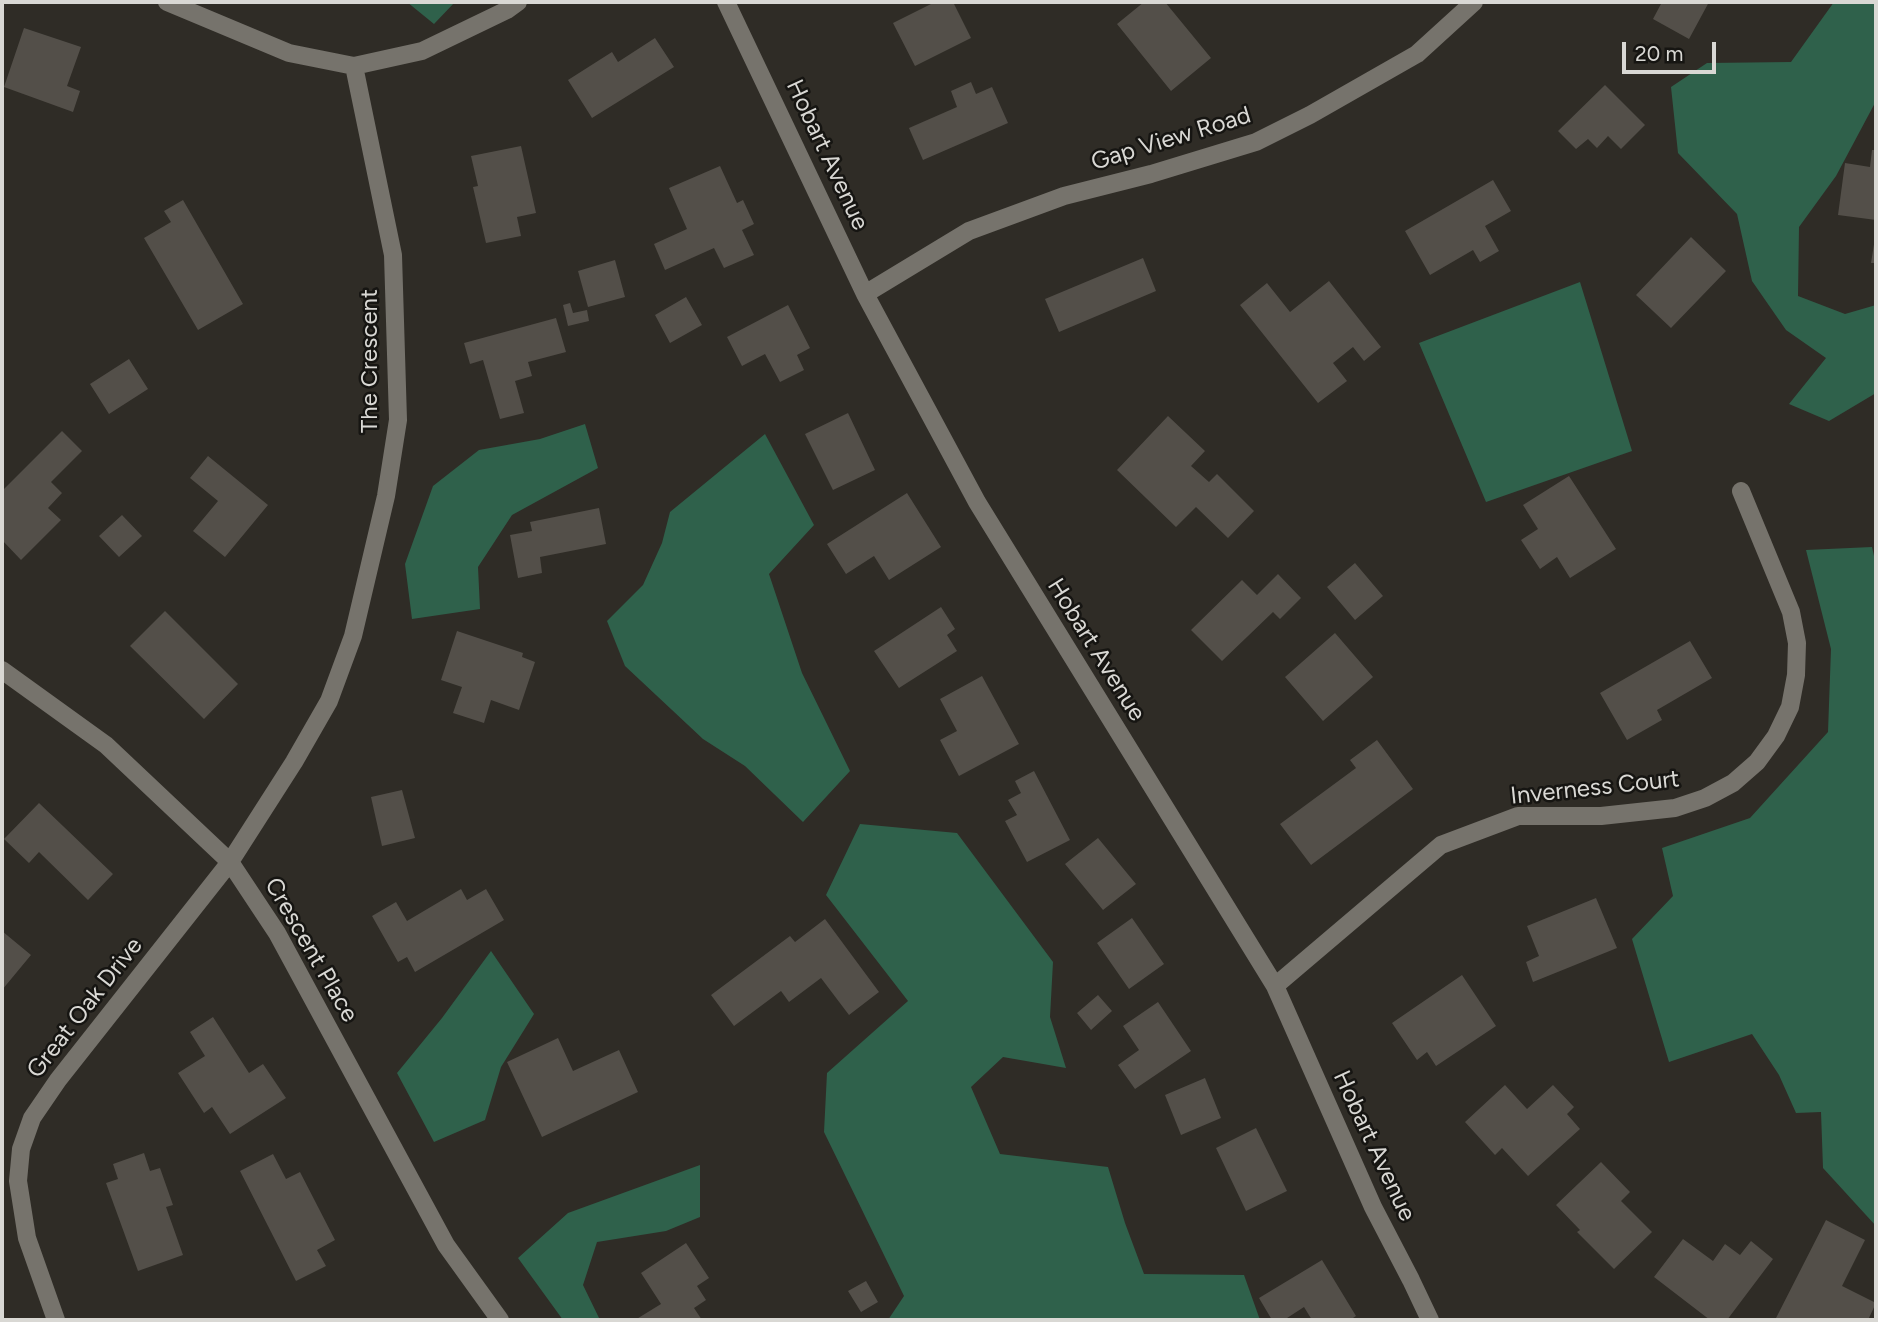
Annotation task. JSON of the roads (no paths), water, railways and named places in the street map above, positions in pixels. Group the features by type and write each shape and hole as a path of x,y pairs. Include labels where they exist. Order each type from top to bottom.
{"street":[{"path":"167,2 289,53 354,66 422,51 507,10 518,2"},
{"name":"Hobart Avenue","path":"726,2 865,294 977,502 1275,986 1373,1207 1430,1320"},
{"name":"Gap View Road","path":"865,294 969,231 1064,196 1151,174 1256,142 1310,115 1417,54 1474,2"},
{"name":"The Crescent","path":"230,862 294,762 329,701 353,636 386,496 398,420 393,255 354,66"},
{"name":"Inverness Court","path":"1275,986 1441,845 1518,816 1601,816 1675,808 1705,798 1733,783 1757,762 1776,736 1790,707 1796,675 1797,643 1791,612 1741,491"},
{"name":"Crescent Place","path":"2,670 106,745 230,862 277,933 446,1245 500,1320"},
{"name":"Great Oak Drive","path":"56,1320 27,1238 18,1181 21,1149 32,1118 58,1080 230,862"}]}
